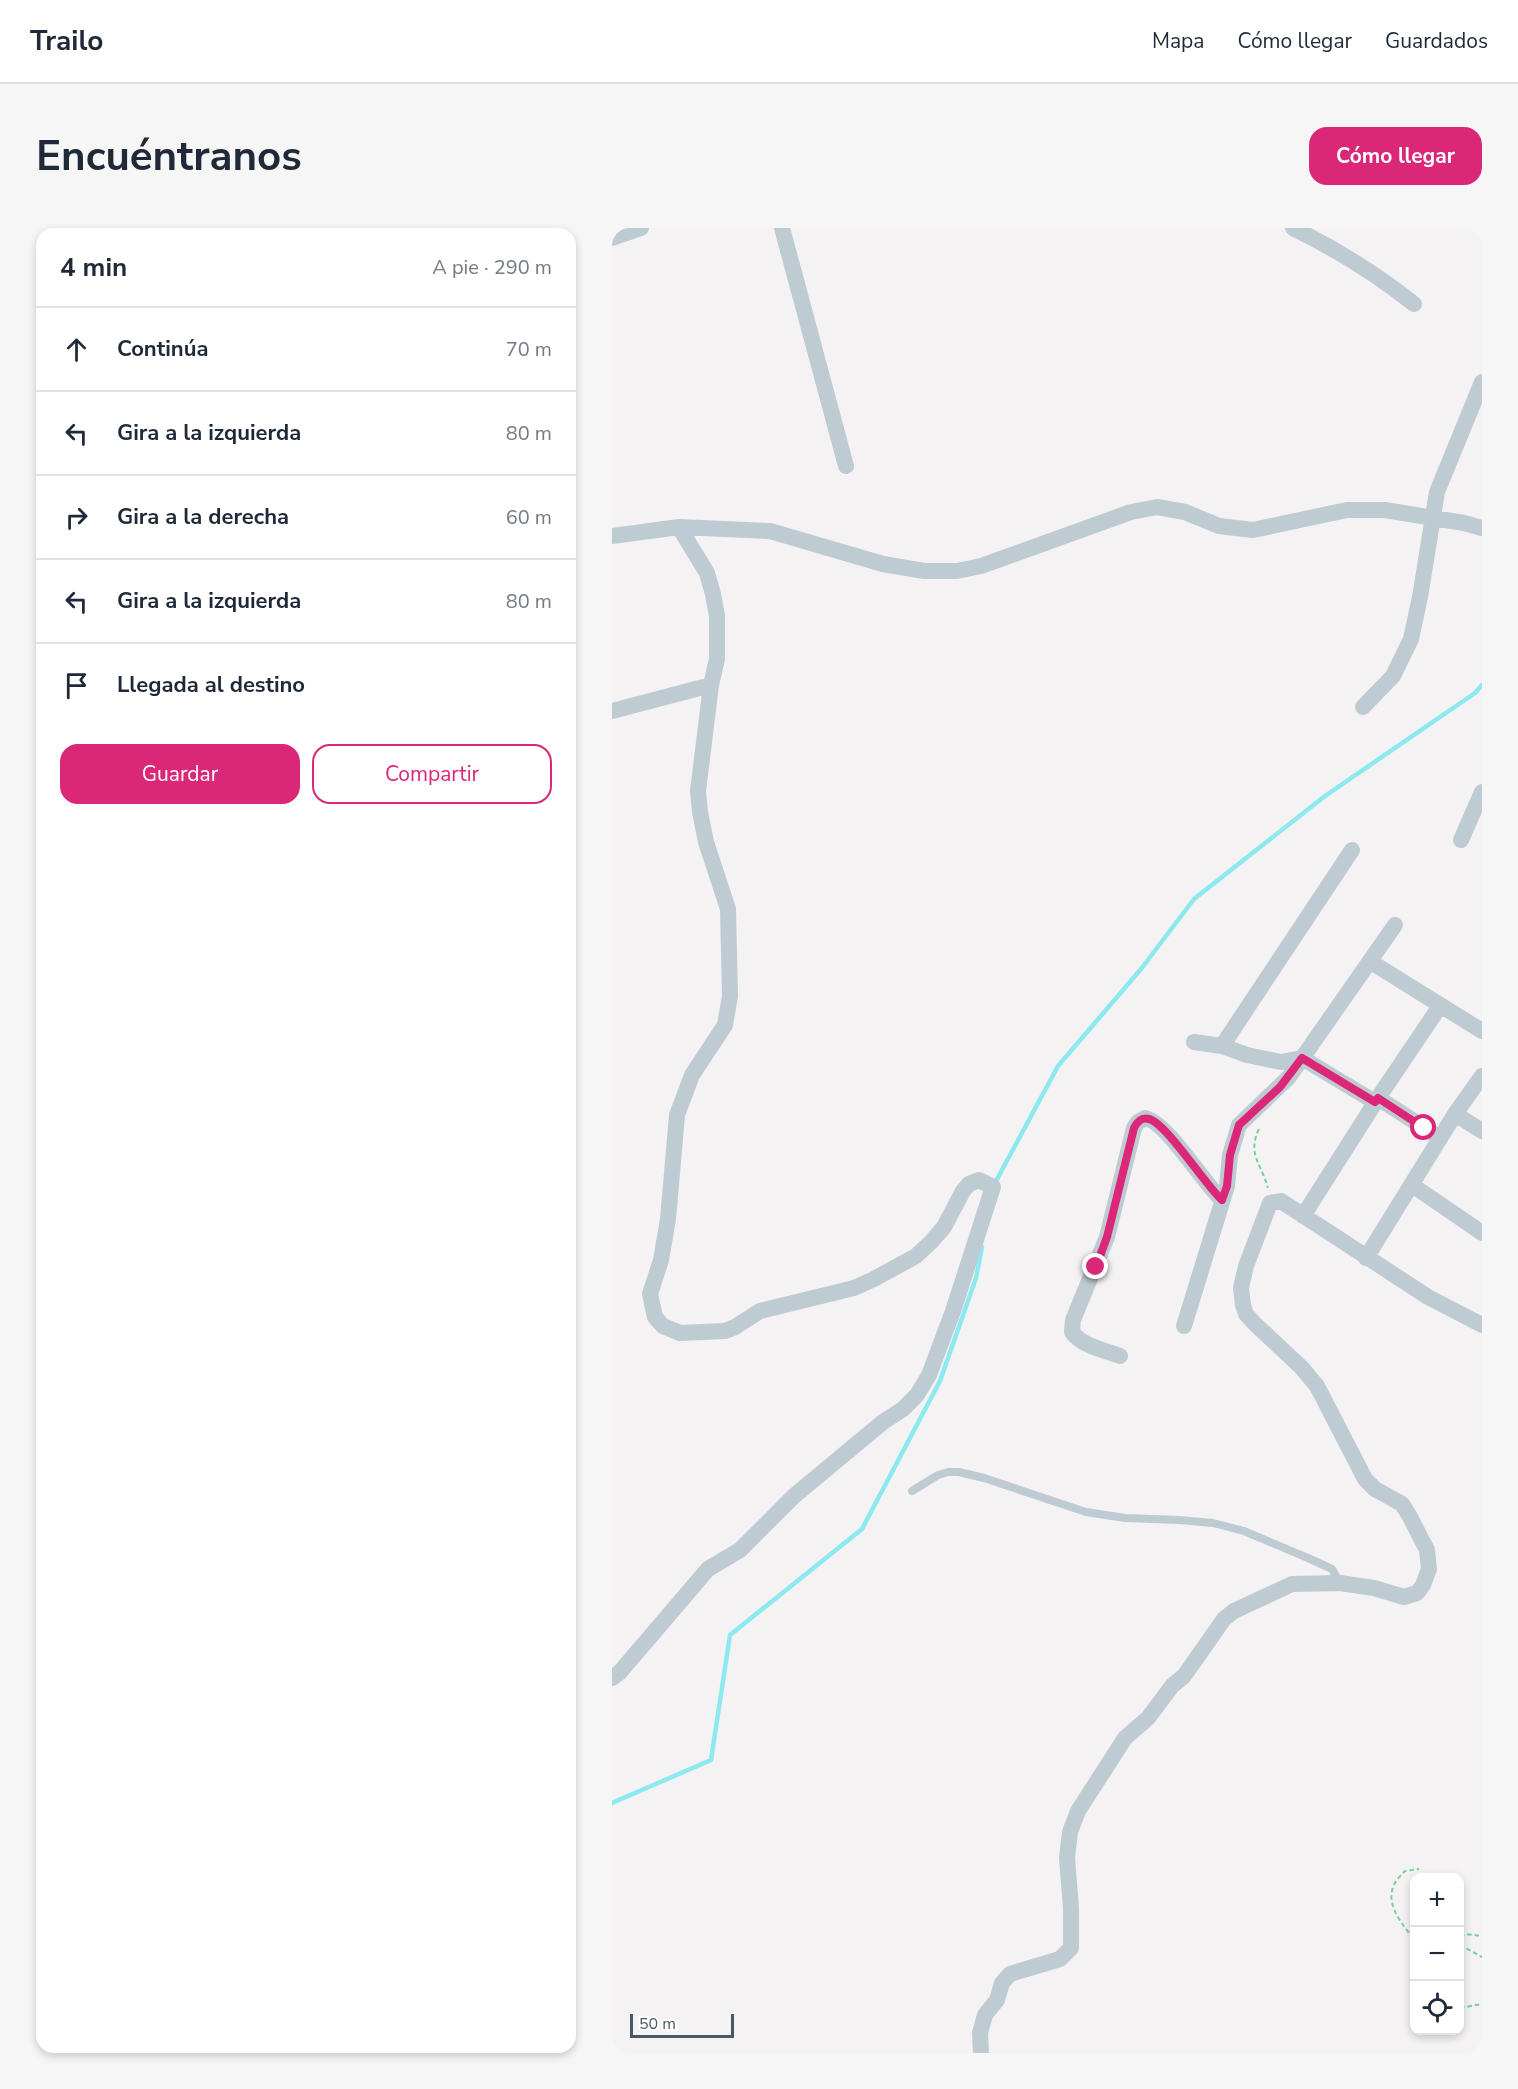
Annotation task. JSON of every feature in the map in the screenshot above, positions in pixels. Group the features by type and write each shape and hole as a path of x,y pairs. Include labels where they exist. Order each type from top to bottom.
{"street":[{"path":"612,238 641,228"},
{"path":"782,228 846,466"},
{"path":"1293,228 1322,242 1377,275 1414,304"},
{"path":"1363,707 1393,676 1411,639 1437,492 1482,382"},
{"path":"612,536 679,527 770,531 884,564 924,571 957,571 981,566 1131,512 1157,507 1185,512 1219,526 1253,530 1347,510 1385,510 1482,528"},
{"path":"612,1678 620,1672 708,1569 740,1550 794,1496 883,1422 903,1409 917,1395 928,1376 953,1311 993,1186 979,1179 969,1184 944,1227 932,1242 916,1256 874,1280 854,1288 760,1311 725,1331 680,1333 663,1326 655,1317 650,1294 661,1260 668,1219 677,1115 692,1075 725,1025 729,1010 730,922 728,909 706,842 698,791 711,685 717,659 717,616 707,573 679,527"},
{"path":"612,711 711,685"},
{"path":"1461,840 1482,793"},
{"path":"1222,1046 1352,850"},
{"path":"1184,1326 1227,1186 1230,1155 1239,1125 1280,1087 1371,962 1395,925"},
{"path":"1371,962 1482,1031"},
{"path":"1303,1216 1376,1100 1440,1006"},
{"path":"1194,1042 1222,1046 1247,1055 1281,1062 1302,1058 1440,1138"},
{"path":"1366,1258 1455,1114 1482,1076"},
{"path":"1455,1114 1482,1131"},
{"path":"1120,1356 1076,1339 1072,1332 1073,1320 1107,1237 1134,1128 1138,1122 1145,1118 1154,1122 1222,1200"},
{"path":"1412,1185 1482,1233"},
{"path":"981,2053 980,2033 985,2015 997,2000 1002,1983 1010,1974 1056,1962 1071,1948 1067,1858 1070,1832 1078,1811 1125,1738 1148,1718 1172,1686 1184,1676 1217,1626 1229,1614 1292,1584 1340,1583 1374,1588 1400,1597 1413,1595 1426,1580 1429,1569 1427,1550 1402,1504 1375,1489 1365,1479 1317,1386 1301,1367 1246,1314 1240,1288 1268,1206 1272,1201 1281,1201 1428,1297 1482,1325"}],"lane":[{"path":"912,1491 938,1475 959,1472 1096,1514 1213,1523 1244,1531 1332,1569 1340,1583"}],"path":[{"path":"1259,1128 1253,1141 1253,1149 1272,1201"},
{"path":"1410,1934 1391,1900 1392,1890 1405,1871 1419,1869"},
{"path":"1464,1935 1482,1936"},
{"path":"1464,1947 1482,1958"},
{"path":"1464,2007 1482,2004"}],"waterway":[{"path":"995,1183 1058,1066 1141,969 1194,899 1325,796 1475,693 1482,685"},
{"path":"612,1803 711,1760 730,1635 862,1529 940,1381 976,1278 982,1247"}],"route":[{"path":"1096,1267 1107,1237 1134,1128 1145,1118 1154,1122 1222,1200 1227,1186 1234,1136 1239,1125 1280,1087 1302,1058 1375,1102 1378,1098 1424,1128"}]}
